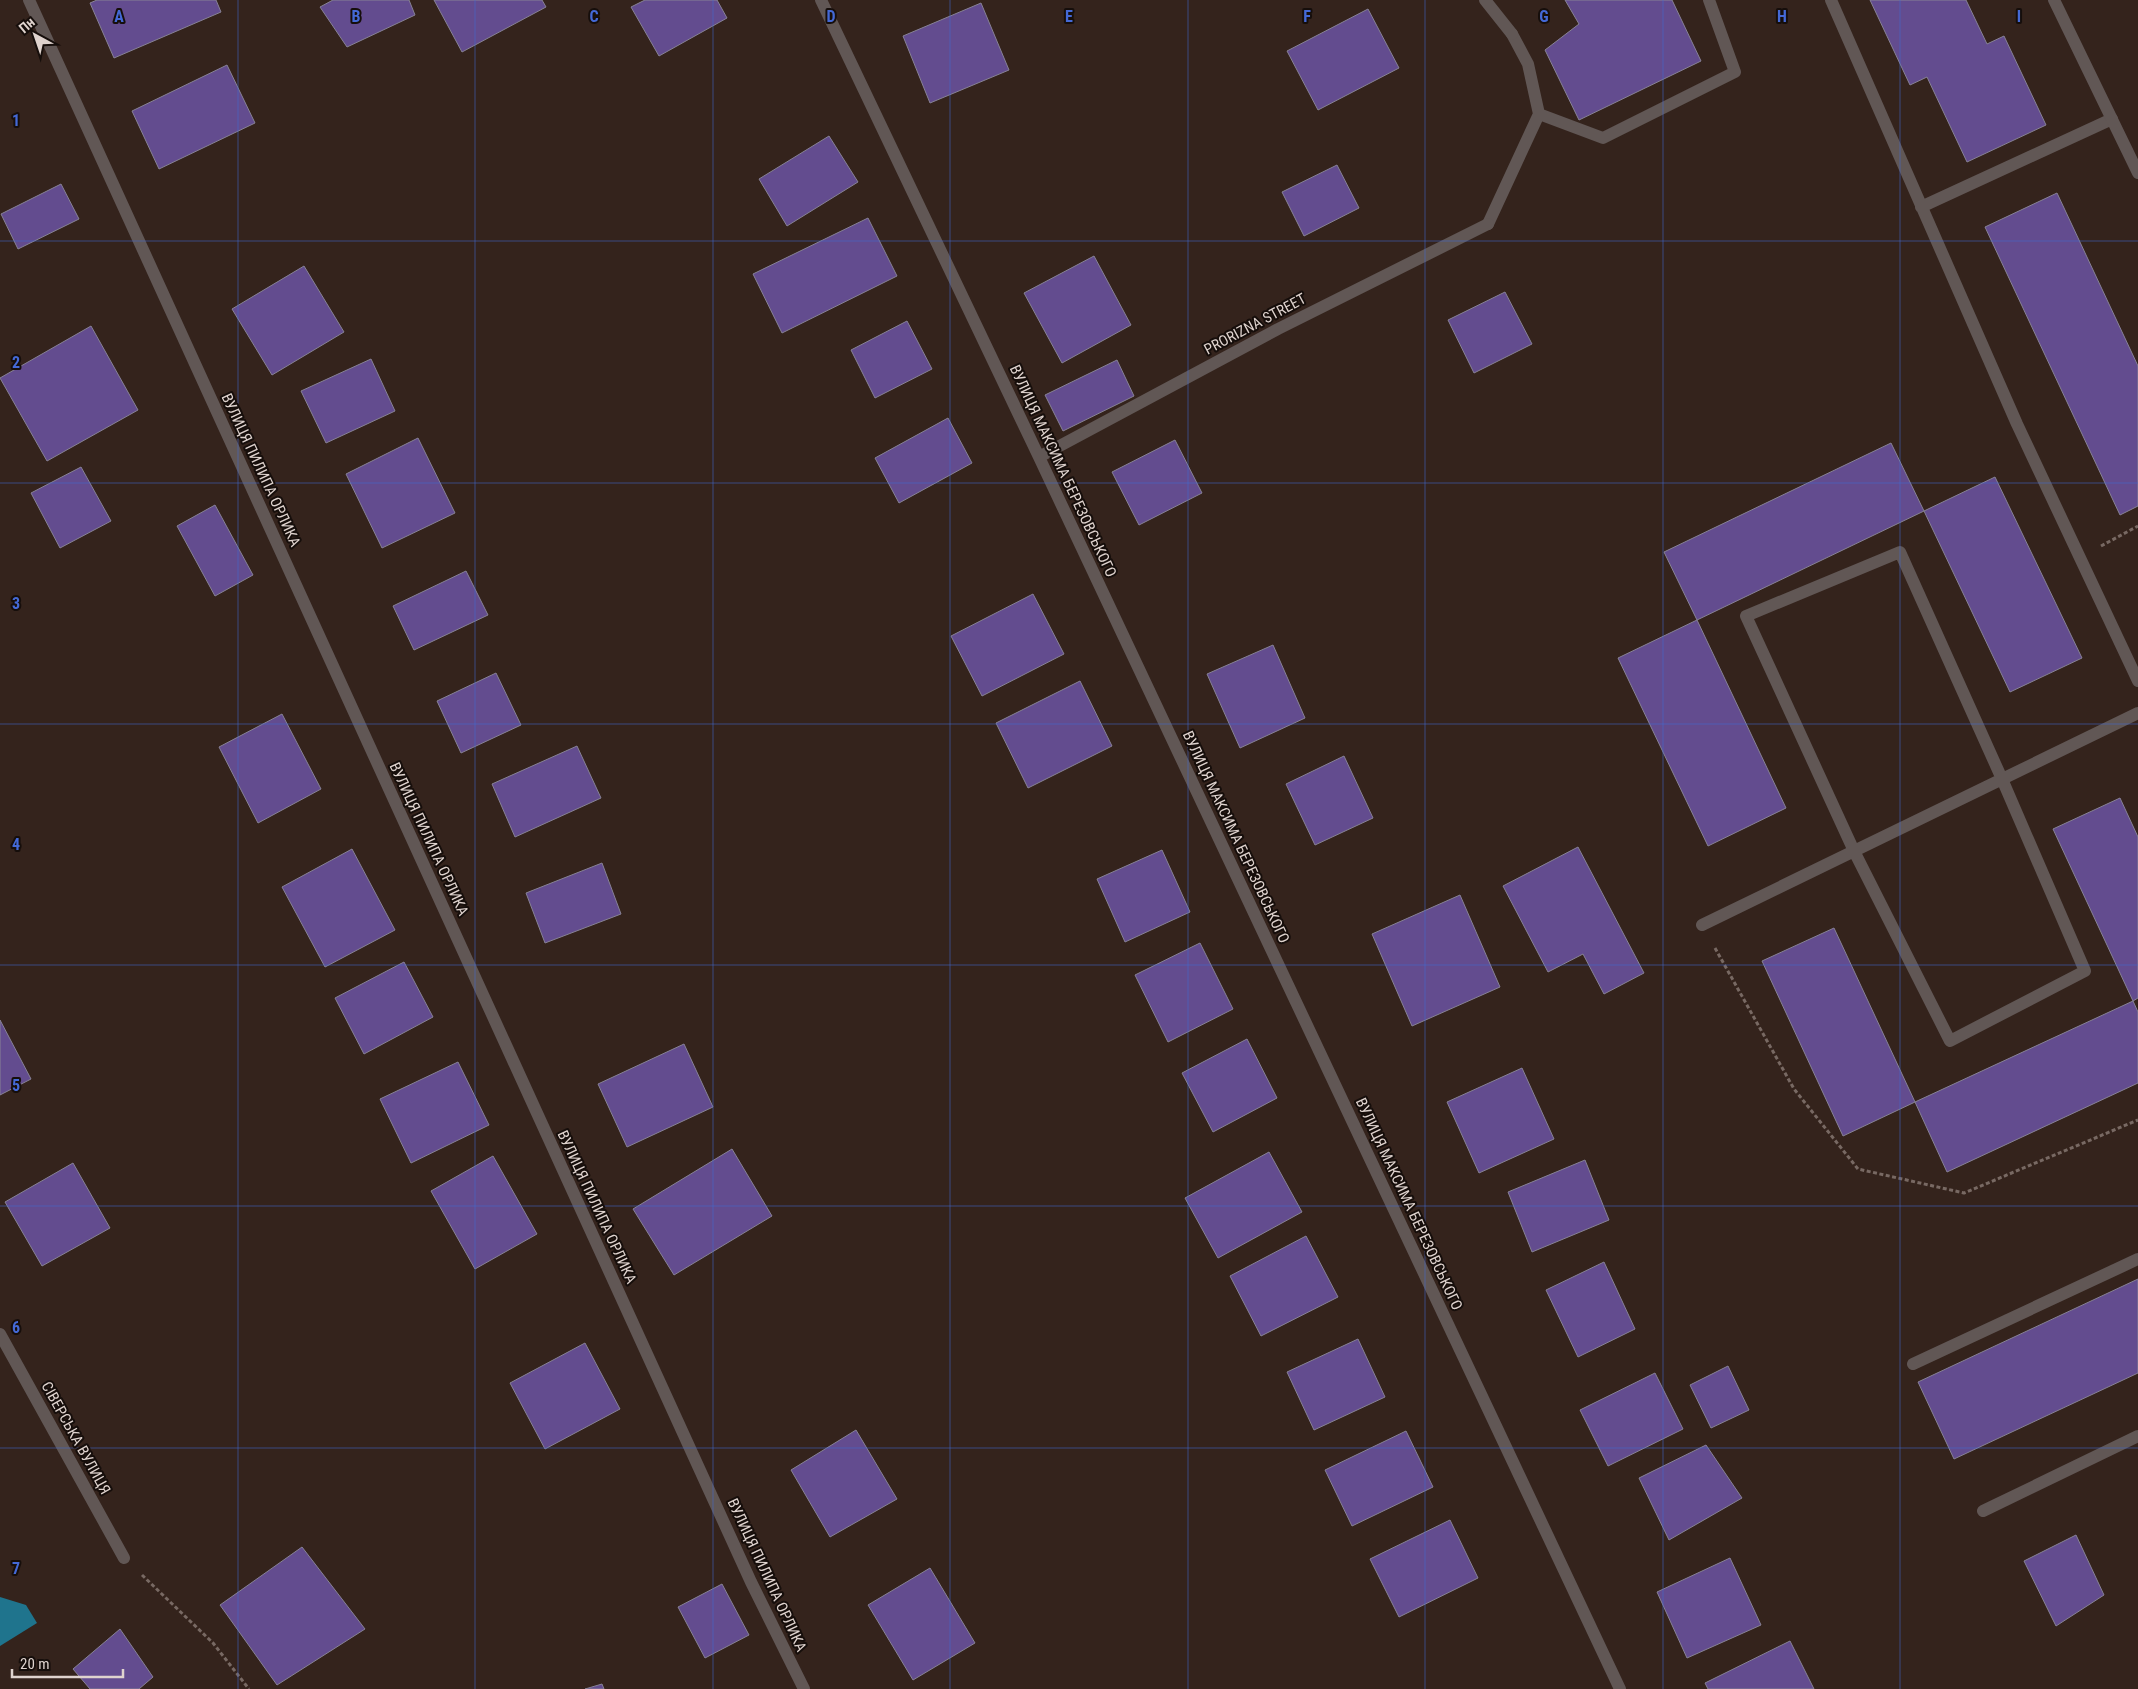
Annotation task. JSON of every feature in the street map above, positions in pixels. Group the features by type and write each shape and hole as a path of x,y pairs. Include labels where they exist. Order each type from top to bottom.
{"street":[{"name":"ВУЛИЦЯ ПИЛИПА ОРЛИКА","path":"29,0 750,1582 804,1689"},
{"name":"ВУЛИЦЯ МАКСИМА БЕРЕЗОВСЬКОГО","path":"821,0 1039,457 1620,1689"},
{"path":"1485,0 1512,34 1528,64 1539,114 1603,138 1735,72 1709,0"},
{"path":"1830,0 2017,424 2138,681"},
{"path":"2054,0 2138,173"},
{"name":"PRORIZNA STREET","path":"1039,457 1278,329 1488,224 1539,114"},
{"path":"1922,206 2112,119"},
{"path":"1900,552 2002,779 2085,971 1950,1041 1854,852 1746,616 1900,552"},
{"path":"1702,925 2138,713"},
{"path":"1913,1364 2138,1259"},
{"name":"СІВЕРСЬКА ВУЛИЦЯ","path":"0,1334 124,1558"},
{"path":"1983,1511 2138,1436"}],"path":[{"path":"2080,557 2138,526"},
{"path":"1702,925 1794,1089 1858,1169 1964,1193 2138,1120"},
{"path":"124,1558 213,1643 249,1689"}],"water":[{"path":"0,1597 26,1605 37,1623 0,1646"}],"building":[{"path":"97,0 216,0 221,12 114,58 90,3"},
{"path":"333,0 409,0 415,15 347,47 320,7"},
{"path":"434,0 542,0 546,7 462,52"},
{"path":"645,0 717,0 727,18 659,56 631,7"},
{"path":"1565,0 1672,0 1701,61 1579,120 1545,50 1579,24"},
{"path":"1870,0 1966,0 1987,44 2004,36 2046,125 1967,162 1927,77 1910,85"},
{"path":"981,3 1009,70 930,103 903,36"},
{"path":"1368,9 1399,68 1318,110 1287,51"},
{"path":"227,65 255,123 159,169 132,111"},
{"path":"829,136 858,182 787,226 759,179"},
{"path":"1337,165 1359,208 1304,236 1282,192"},
{"path":"61,184 79,219 18,249 1,214"},
{"path":"2057,193 2138,366 2138,506 2120,515 1985,227"},
{"path":"868,218 897,276 782,333 753,274"},
{"path":"1094,256 1131,325 1062,363 1024,293"},
{"path":"304,266 344,332 272,375 232,309"},
{"path":"1505,292 1532,344 1474,373 1448,320"},
{"path":"907,321 932,369 875,398 851,350"},
{"path":"91,326 138,410 47,461 0,378"},
{"path":"371,359 395,411 326,443 301,391"},
{"path":"1117,360 1134,396 1063,431 1045,395"},
{"path":"948,418 972,463 899,503 875,458"},
{"path":"418,438 455,513 382,548 346,474"},
{"path":"1175,440 1202,493 1139,525 1112,472"},
{"path":"1891,443 1924,511 1697,620 1664,552"},
{"path":"81,467 111,521 60,548 31,493"},
{"path":"1995,477 2082,658 2010,692 1924,511"},
{"path":"215,505 253,575 215,596 177,526"},
{"path":"466,571 488,615 414,650 393,606"},
{"path":"1033,594 1064,654 982,696 951,636"},
{"path":"1697,620 1786,808 1708,846 1618,658"},
{"path":"1273,645 1305,718 1240,748 1207,674"},
{"path":"496,673 521,725 461,753 437,701"},
{"path":"1080,681 1112,746 1028,788 996,723"},
{"path":"282,714 321,789 258,823 219,747"},
{"path":"577,746 601,798 515,837 492,784"},
{"path":"1344,756 1373,818 1315,845 1286,784"},
{"path":"2120,798 2138,837 2138,998 2133,1001 2053,829"},
{"path":"1578,847 1644,973 1604,994 1583,954 1548,972 1503,886"},
{"path":"352,849 395,930 325,967 282,887"},
{"path":"1162,850 1190,912 1125,942 1097,879"},
{"path":"602,863 621,914 545,943 526,893"},
{"path":"1460,895 1500,987 1412,1026 1372,934"},
{"path":"1834,928 1915,1102 1843,1136 1762,961"},
{"path":"1200,943 1233,1009 1168,1042 1135,975"},
{"path":"404,962 433,1017 364,1054 335,998"},
{"path":"2133,1001 2138,1012 2138,1083 1947,1172 1915,1102"},
{"path":"0,1020 31,1079 0,1095"},
{"path":"1247,1039 1277,1098 1213,1132 1182,1073"},
{"path":"684,1044 713,1107 627,1147 598,1084"},
{"path":"458,1062 489,1125 411,1163 380,1099"},
{"path":"1522,1068 1554,1139 1479,1173 1447,1102"},
{"path":"732,1149 772,1216 674,1275 633,1209"},
{"path":"1269,1152 1302,1212 1218,1258 1185,1198"},
{"path":"493,1156 537,1234 475,1269 431,1191"},
{"path":"1585,1160 1609,1220 1532,1252 1508,1192"},
{"path":"73,1163 110,1228 42,1266 5,1202"},
{"path":"1306,1236 1338,1297 1261,1336 1230,1276"},
{"path":"1604,1262 1635,1329 1578,1357 1546,1290"},
{"path":"2138,1279 2138,1373 1954,1459 1918,1382"},
{"path":"1358,1339 1385,1397 1314,1430 1287,1372"},
{"path":"585,1343 620,1409 545,1449 510,1383"},
{"path":"1728,1366 1749,1410 1711,1428 1690,1385"},
{"path":"1655,1373 1683,1429 1608,1466 1580,1410"},
{"path":"856,1430 897,1499 830,1537 791,1470"},
{"path":"1406,1431 1433,1487 1352,1526 1325,1470"},
{"path":"1706,1445 1742,1498 1669,1540 1639,1478"},
{"path":"1450,1520 1478,1578 1399,1617 1370,1559"},
{"path":"2076,1535 2104,1595 2056,1626 2024,1561"},
{"path":"302,1547 365,1629 277,1685 220,1605"},
{"path":"1730,1558 1761,1625 1687,1658 1657,1592"},
{"path":"930,1568 975,1643 913,1680 868,1605"},
{"path":"722,1584 749,1635 705,1658 678,1607"},
{"path":"120,1629 153,1677 139,1689 90,1689 73,1669"},
{"path":"1790,1641 1814,1689 1708,1689 1705,1683"},
{"path":"602,1684 604,1689 585,1689"}]}
